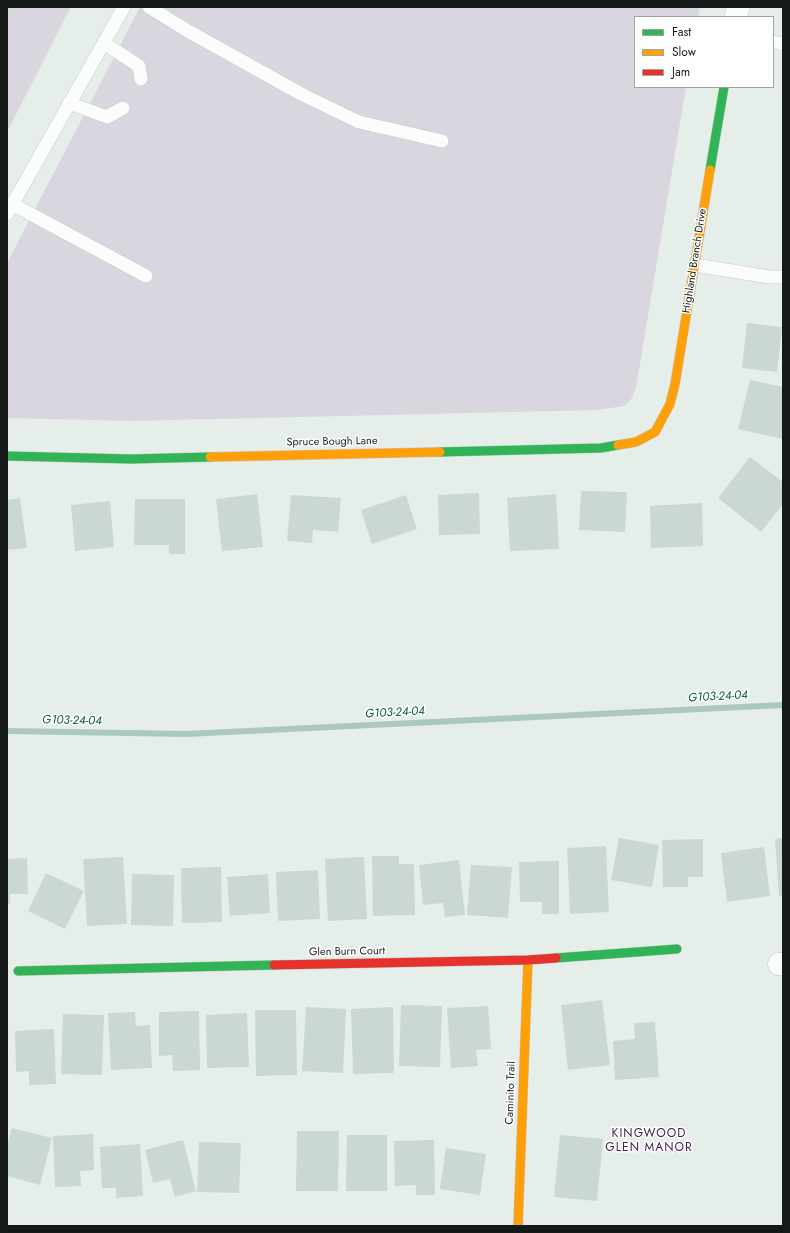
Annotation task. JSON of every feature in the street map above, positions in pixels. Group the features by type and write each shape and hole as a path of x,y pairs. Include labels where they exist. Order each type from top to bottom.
{"street":[{"name":"Highland Branch Drive","path":"656,432 670,404 675,384 724,88"},
{"name":"Spruce Bough Lane","path":"7,456 131,459 600,448 636,442 656,432"},
{"name":"Glen Burn Court","path":"18,971 528,960 677,949"},
{"name":"Caminito Trail","path":"518,1226 528,960"}],"lane":[{"path":"124,7 9,209 146,276"},
{"path":"149,7 188,32 296,91 359,122 442,141"},
{"path":"104,43 139,66 141,79"},
{"path":"69,103 107,117 123,108"},
{"path":"695,265 769,277 783,277"}],"shaded area":[{"path":"7,7 71,7 7,132"},
{"path":"140,7 700,7 698,16 634,16 634,88 686,88 638,376 634,393 630,401 624,406 597,410 131,421 7,418 7,263"}],"building":[{"path":"747,323 782,327 777,372 742,368"},
{"path":"750,380 783,387 783,439 738,429"},
{"path":"750,457 783,482 783,504 761,532 718,498"},
{"path":"581,491 627,492 625,532 579,530"},
{"path":"479,493 480,534 439,535 438,495"},
{"path":"257,494 263,547 222,551 216,499"},
{"path":"556,494 559,549 510,551 507,498"},
{"path":"291,495 341,498 338,532 313,530 312,543 287,541"},
{"path":"406,495 417,529 372,544 361,510"},
{"path":"20,498 27,548 7,550 7,500"},
{"path":"135,499 185,499 185,554 169,554 169,545 134,545"},
{"path":"110,501 114,547 75,551 71,505"},
{"path":"702,503 703,546 651,548 650,506"},
{"path":"619,838 659,845 652,887 611,880"},
{"path":"783,838 783,895 779,896 775,839"},
{"path":"703,839 703,877 688,877 688,887 663,887 662,840"},
{"path":"606,846 609,912 570,914 567,848"},
{"path":"764,847 770,896 727,902 721,853"},
{"path":"372,856 399,856 399,864 414,864 415,915 373,916"},
{"path":"123,857 127,924 87,926 83,859"},
{"path":"364,857 367,919 328,921 325,859"},
{"path":"27,858 28,894 10,894 10,904 7,905 7,859"},
{"path":"459,860 465,915 445,917 443,903 423,905 419,865"},
{"path":"559,861 559,914 542,914 542,902 520,902 519,862"},
{"path":"471,865 512,867 508,918 467,915"},
{"path":"221,867 222,922 182,923 181,868"},
{"path":"318,870 320,919 278,921 276,872"},
{"path":"46,873 84,891 65,929 28,911"},
{"path":"132,874 174,875 173,926 131,925"},
{"path":"268,874 270,913 230,916 227,877"},
{"path":"602,1000 610,1065 568,1070 561,1005"},
{"path":"401,1005 442,1006 440,1067 399,1066"},
{"path":"488,1006 491,1049 476,1050 478,1066 451,1068 447,1008"},
{"path":"306,1007 346,1009 343,1073 302,1071"},
{"path":"393,1007 394,1073 353,1074 351,1009"},
{"path":"255,1010 296,1010 297,1075 256,1076"},
{"path":"199,1011 200,1070 173,1071 172,1055 159,1056 159,1012"},
{"path":"135,1012 136,1026 150,1025 152,1068 111,1070 108,1013"},
{"path":"247,1013 249,1067 207,1068 206,1015"},
{"path":"63,1014 104,1015 102,1075 61,1074"},
{"path":"655,1022 659,1077 615,1080 613,1041 635,1039 634,1023"},
{"path":"54,1029 56,1084 29,1085 29,1071 16,1072 15,1031"},
{"path":"12,1128 52,1138 40,1185 7,1176 7,1145"},
{"path":"297,1131 339,1131 338,1191 296,1191"},
{"path":"93,1134 94,1170 80,1171 81,1186 55,1187 53,1136"},
{"path":"347,1135 387,1135 387,1191 346,1191"},
{"path":"560,1135 603,1139 597,1201 554,1197"},
{"path":"183,1140 196,1191 175,1197 170,1179 153,1183 145,1150"},
{"path":"434,1140 435,1195 416,1195 416,1185 395,1186 394,1141"},
{"path":"199,1142 241,1143 239,1193 197,1192"},
{"path":"140,1144 143,1196 116,1198 116,1188 102,1188 100,1147"},
{"path":"446,1148 486,1154 480,1195 440,1189"}],"waterway":[{"name":"G103-24-04","path":"7,731 186,734 783,705"}],"traffic: fast":[{"path":"710,170 724,88"},
{"path":"440,452 601,448 618,445"},
{"path":"7,456 131,459 210,457"},
{"path":"556,958 677,949"},
{"path":"18,971 274,965"}],"traffic: slow":[{"path":"618,445 636,442 655,432 670,404 675,384 710,170"},
{"path":"210,457 440,452"},
{"path":"518,1226 528,960"}],"traffic: jam":[{"path":"274,965 528,960 556,958"}],"district":[{"name":"KINGWOOD GLEN MANOR","path":"649,1141"}]}
